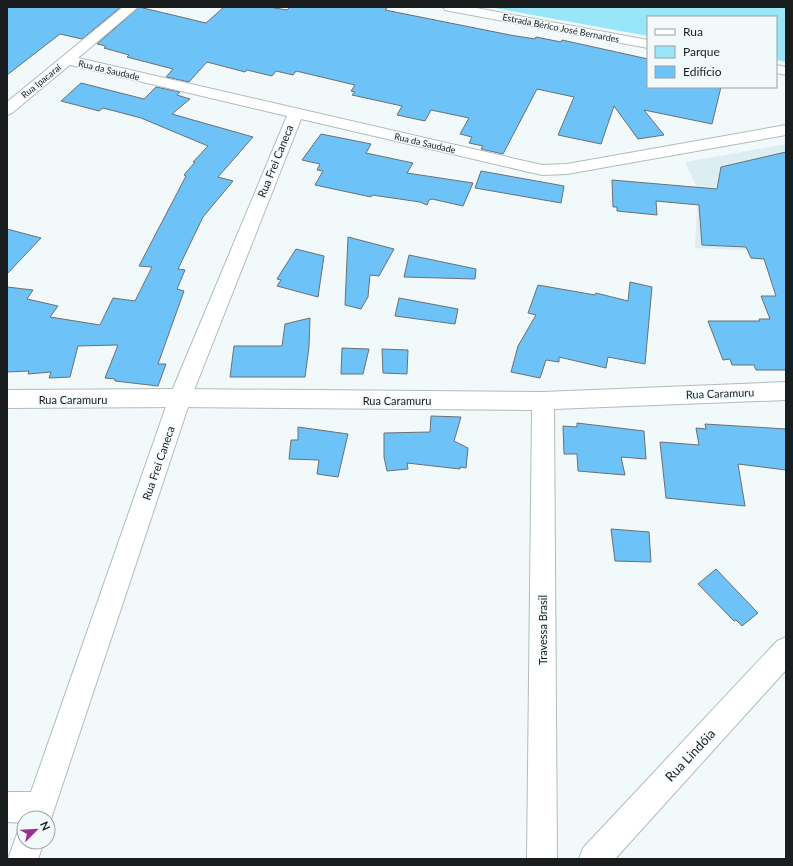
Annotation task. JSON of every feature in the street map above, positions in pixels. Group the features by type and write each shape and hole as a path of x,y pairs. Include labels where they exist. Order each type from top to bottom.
{"street":[{"name":"Rua Ipacaraí","path":"7,110 131,7"},
{"name":"Estrada Bérico José Bernardes","path":"450,7 647,44"},
{"name":"Rua da Saudade","path":"67,60 542,170 567,169 786,130"},
{"name":"Rua Frei Caneca","path":"40,810 180,398 295,114"},
{"name":"Rua Caramuru","path":"7,399 180,398 543,401 786,390"},
{"name":"Travessa Brasil","path":"542,859 543,401"},
{"name":"Rua Lindóia","path":"594,859 786,650"},
{"path":"7,807 26,810"}],"shaded area":[{"path":"786,144 786,246 740,250 695,248 698,190 685,162"}],"green space":[{"path":"489,7 786,7 786,62 777,60 777,16 647,16 647,36"}],"building":[{"path":"7,7 121,7 82,39 60,34 7,75"},
{"path":"139,7 206,23 224,7 269,7 287,10 290,7 388,7 385,10 510,35 535,39 536,37 561,42 562,40 647,59 647,88 721,88 712,124 644,110 664,135 638,139 614,106 601,144 558,135 574,97 537,89 503,154 481,149 483,146 469,143 472,137 460,134 469,118 431,110 425,121 397,115 402,106 352,95 355,92 351,91 355,85 296,71 293,75 276,71 272,76 247,70 245,72 207,62 189,82 166,77 173,69 127,57 129,55 104,48 106,46 97,44"},
{"path":"81,83 144,99 156,87 180,92 177,95 190,99 172,114 253,137 218,177 233,181 203,217 178,269 185,270 177,289 184,291 158,364 166,364 158,386 115,381 115,379 105,378 118,345 78,346 70,377 49,378 51,372 28,374 29,371 7,372 7,287 33,290 27,299 58,306 50,317 100,325 113,298 135,301 152,267 139,266 186,176 184,175 195,162 193,162 208,146 141,118 103,108 99,111 61,101"},
{"path":"321,134 371,144 366,153 413,163 407,173 473,183 463,206 432,199 429,200 427,205 420,202 372,195 371,197 315,185 323,171 317,170 320,164 302,160"},
{"path":"786,152 786,370 756,370 754,365 732,365 730,359 723,360 708,321 760,321 759,319 770,319 761,296 776,296 764,259 751,258 746,247 702,245 699,205 656,201 657,215 617,211 617,207 613,207 612,180 717,189 721,167"},
{"path":"481,171 564,186 561,203 475,188"},
{"path":"7,229 41,238 7,274"},
{"path":"348,237 394,249 379,276 370,275 368,297 361,309 345,305"},
{"path":"296,249 324,256 318,297 277,286 281,280 277,279"},
{"path":"409,255 476,269 475,279 404,277"},
{"path":"630,282 652,287 645,364 608,357 606,368 559,357 559,362 546,360 540,378 511,372 518,346 536,315 528,313 538,285 595,295 596,293 628,301"},
{"path":"399,298 458,309 455,324 395,316"},
{"path":"310,318 309,347 305,377 230,377 234,346 282,346 285,324"},
{"path":"342,348 369,349 363,374 341,374"},
{"path":"382,349 408,350 407,374 383,373"},
{"path":"431,416 461,417 454,441 468,448 466,468 460,467 460,469 407,463 408,469 387,471 384,457 384,433 430,432"},
{"path":"577,423 644,431 646,459 621,457 625,475 578,471 577,454 564,454 563,426 577,427"},
{"path":"705,424 786,429 786,470 738,464 745,506 666,498 660,442 699,445 696,428 706,429"},
{"path":"298,427 348,434 338,477 317,474 319,460 289,459 291,440 298,440"},
{"path":"611,529 649,532 651,562 615,561"},
{"path":"716,569 758,613 742,626 736,620 734,621 698,584"}]}
